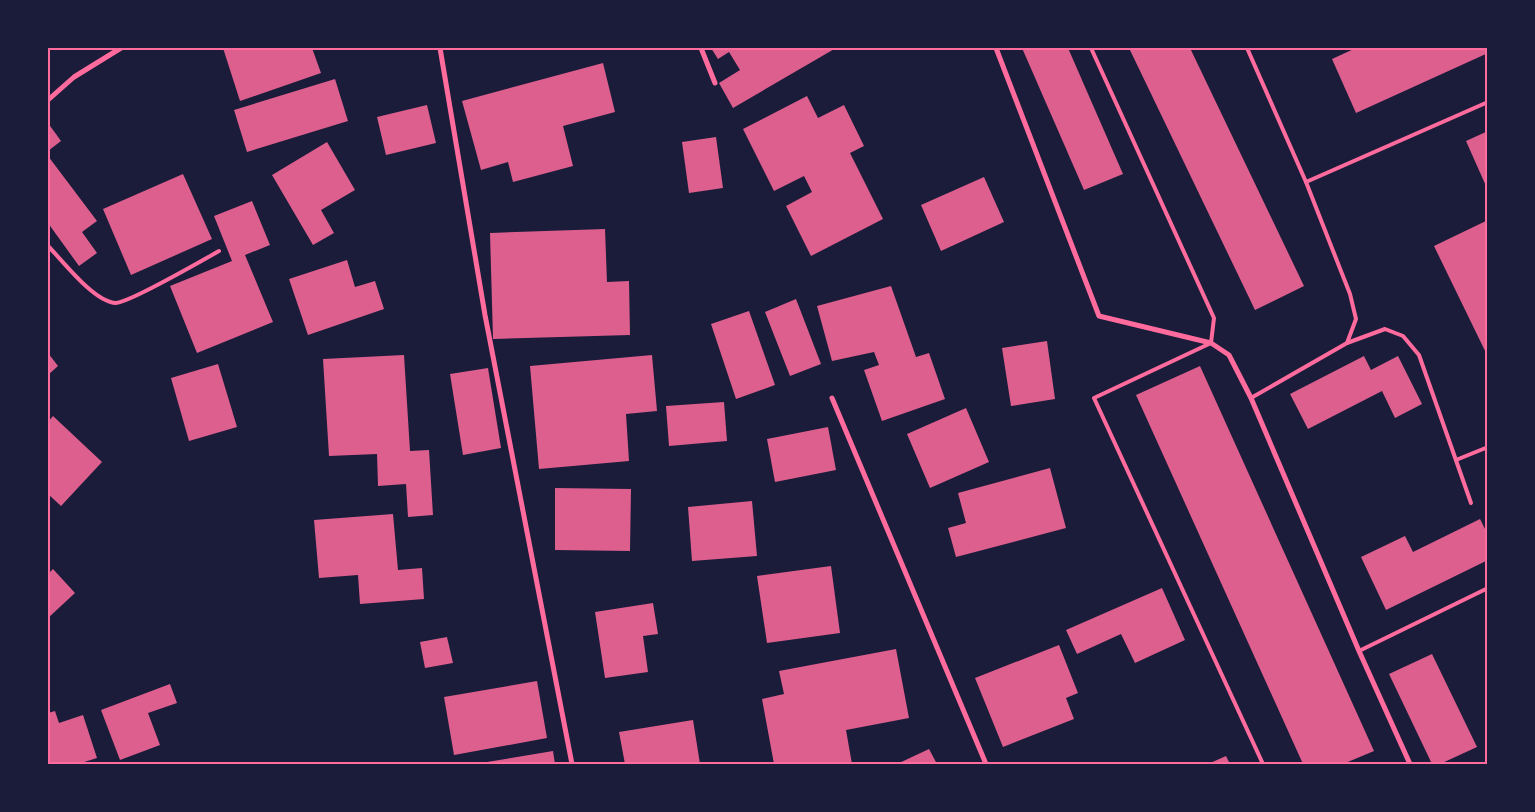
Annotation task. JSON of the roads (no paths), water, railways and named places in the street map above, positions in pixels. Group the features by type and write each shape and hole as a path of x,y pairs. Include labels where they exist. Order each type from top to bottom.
{"street":[{"path":"48,100 74,77 121,48"},
{"path":"440,48 486,314 572,764"},
{"path":"700,48 715,83"},
{"path":"996,48 1099,316 1211,343 1229,355 1251,398 1359,651 1410,764"},
{"path":"832,398 986,764"}],"lane":[{"path":"1091,48 1214,318 1211,343 1094,398 1263,764"},
{"path":"1247,48 1306,182 1350,294 1356,319 1347,343"},
{"path":"1306,182 1488,102"},
{"path":"48,246 101,298 116,303 135,296 219,251"},
{"path":"1251,398 1347,343 1385,329 1403,336 1419,355 1471,504"},
{"path":"1456,460 1488,447"},
{"path":"1359,651 1488,588"}]}
